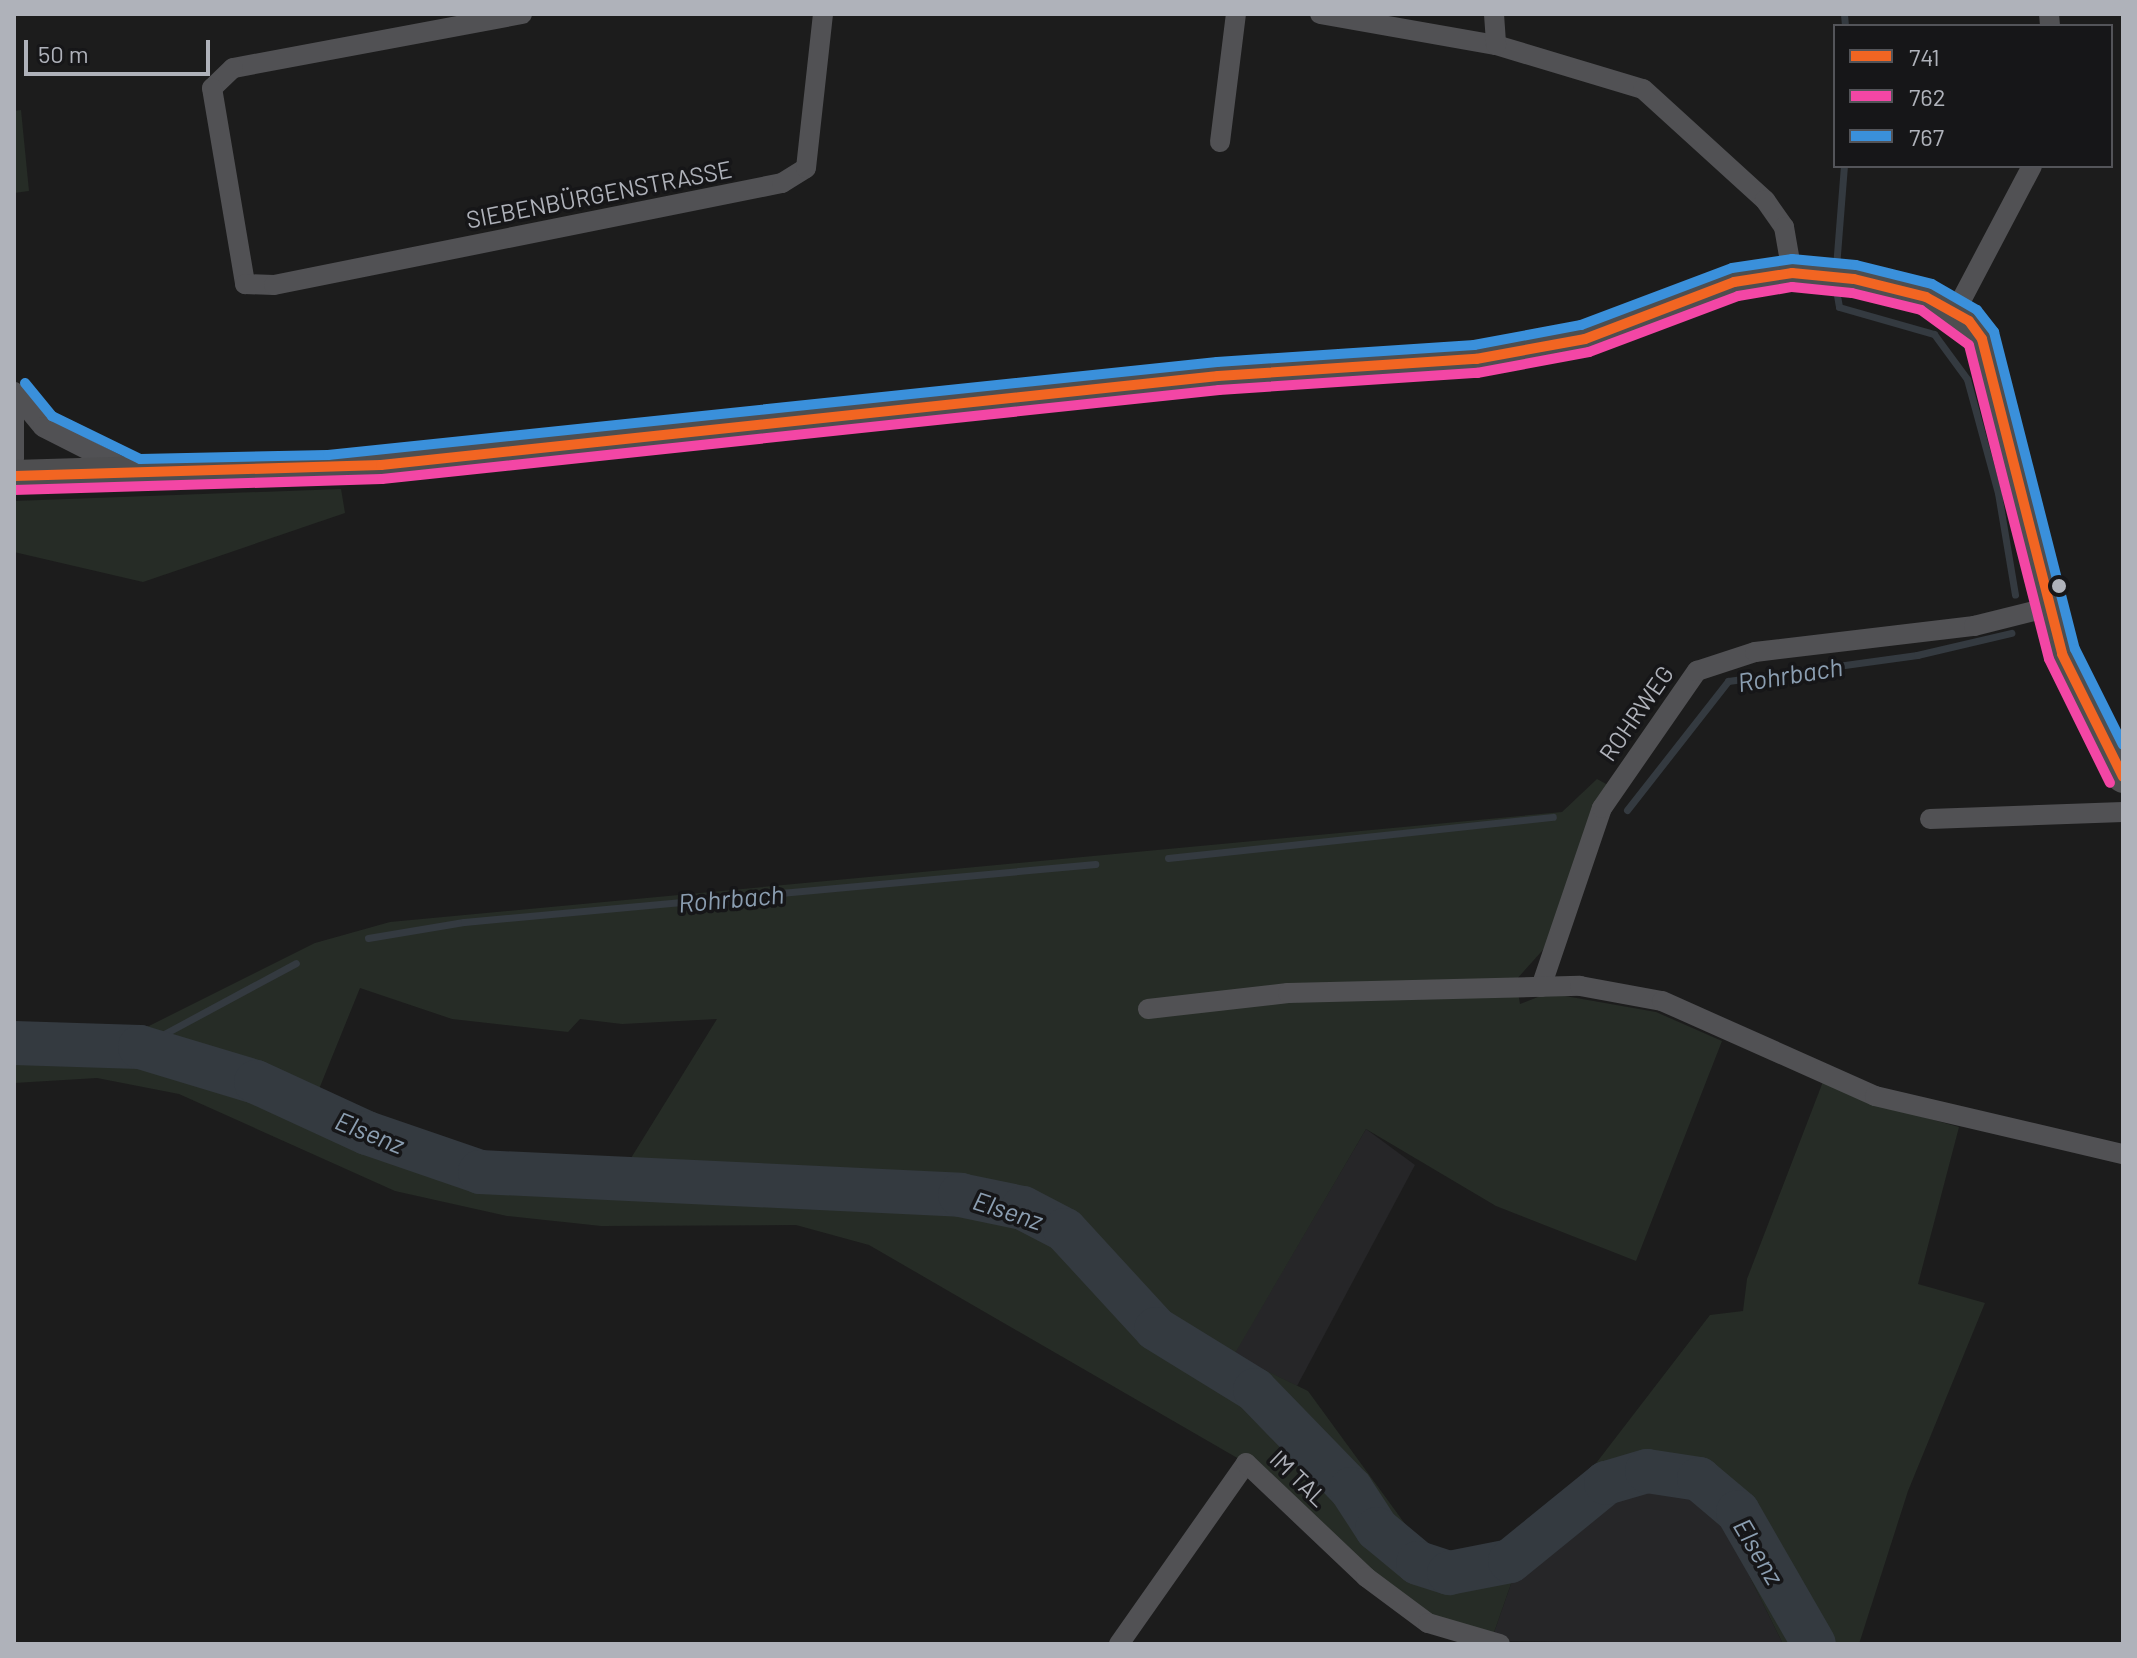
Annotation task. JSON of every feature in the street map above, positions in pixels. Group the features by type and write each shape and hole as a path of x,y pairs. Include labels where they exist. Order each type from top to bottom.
{"main road":[{"path":"14,476 329,469 1218,376 1488,358 1585,339 1721,286 1807,274 1854,279 1955,312 1982,339 1994,370 2050,607 2076,693 2123,777"}],"street":[{"path":"432,22 522,14"},
{"name":"SIEBENBÜRGENSTRASSE","path":"432,22 233,68 212,88 245,284 274,285 782,183 806,168 823,14"},
{"path":"1220,142 1236,14"},
{"path":"1320,14 1496,45 1643,89 1765,200 1784,227 1807,274"},
{"path":"1494,14 1496,45"},
{"path":"1955,312 2031,168"},
{"path":"14,392 14,459"},
{"path":"14,392 43,427 137,473"},
{"name":"ROHRWEG","path":"1541,987 1602,808 1697,671 1755,652 1974,626 2050,607"},
{"path":"1930,819 2123,812"},
{"path":"1148,1009 1288,993 1541,987 1662,1001 1875,1096 2123,1154"},
{"name":"IM TAL","path":"1119,1644 1246,1463 1366,1577 1428,1623 1500,1644"}],"shaded area":[{"path":"21,110 29,191 14,193 14,111"},
{"path":"341,489 345,513 143,582 14,552 14,501"},
{"path":"1597,779 1608,785 1550,942 1516,980 1520,1004 1548,993 1656,1012 1722,1041 1636,1261 1496,1206 1366,1129 1234,1355 1308,1391 1435,1565 1483,1562 1587,1475 1710,1315 1743,1311 1747,1279 1824,1079 1865,1101 1959,1127 1918,1284 1985,1303 1908,1491 1859,1644 1783,1644 1721,1518 1695,1486 1672,1483 1636,1483 1530,1558 1513,1578 1491,1641 1428,1623 1246,1463 869,1245 796,1225 601,1226 507,1216 395,1191 179,1094 97,1078 14,1083 14,1035 141,1030 315,943 390,922 1562,812","holes":["360,988 452,1019 568,1032 580,1019 622,1024 717,1019 623,1171 496,1160 315,1099"]},
{"path":"1366,1129 1415,1165 1297,1386 1233,1355"},
{"path":"1636,1483 1695,1486 1721,1518 1783,1644 1491,1641 1513,1578 1530,1558"}],"waterway":[{"name":"Rohrbach","path":"1844,14 1845,24"},
{"name":"Rohrbach","path":"1836,267 1844,168"},
{"name":"Rohrbach","path":"1835,284 1839,307 1934,334 1967,379 1998,493 2015,595"},
{"name":"Rohrbach","path":"1627,810 1728,681 1917,655 2011,633"},
{"name":"Rohrbach","path":"1168,858 1553,817"},
{"name":"Rohrbach","path":"368,938 464,922 1095,864"},
{"name":"Rohrbach","path":"140,1047 296,963"},
{"name":"Elsenz","path":"14,1043 140,1047 256,1082 367,1133 480,1172 960,1195 1023,1208 1065,1230 1156,1329 1255,1390 1351,1489 1377,1529 1418,1563 1449,1573 1510,1561 1606,1483 1647,1471 1699,1479 1738,1512 1814,1644"}],"transit line":[{"name":"767","path":"25,383 52,416 140,459 328,455 1217,362 1474,345 1581,325 1732,268 1792,259 1856,265 1932,284 1977,310 1994,332 2075,649 2123,745"},
{"name":"741","path":"14,476 381,465 1218,376 1476,359 1585,339 1734,282 1792,273 1854,279 1926,297 1969,321 1982,339 2062,654 2123,777"},
{"name":"762","path":"14,490 382,479 1219,390 1477,373 1589,352 1738,296 1792,287 1852,293 1921,310 1969,345 2049,659 2110,783"}]}
